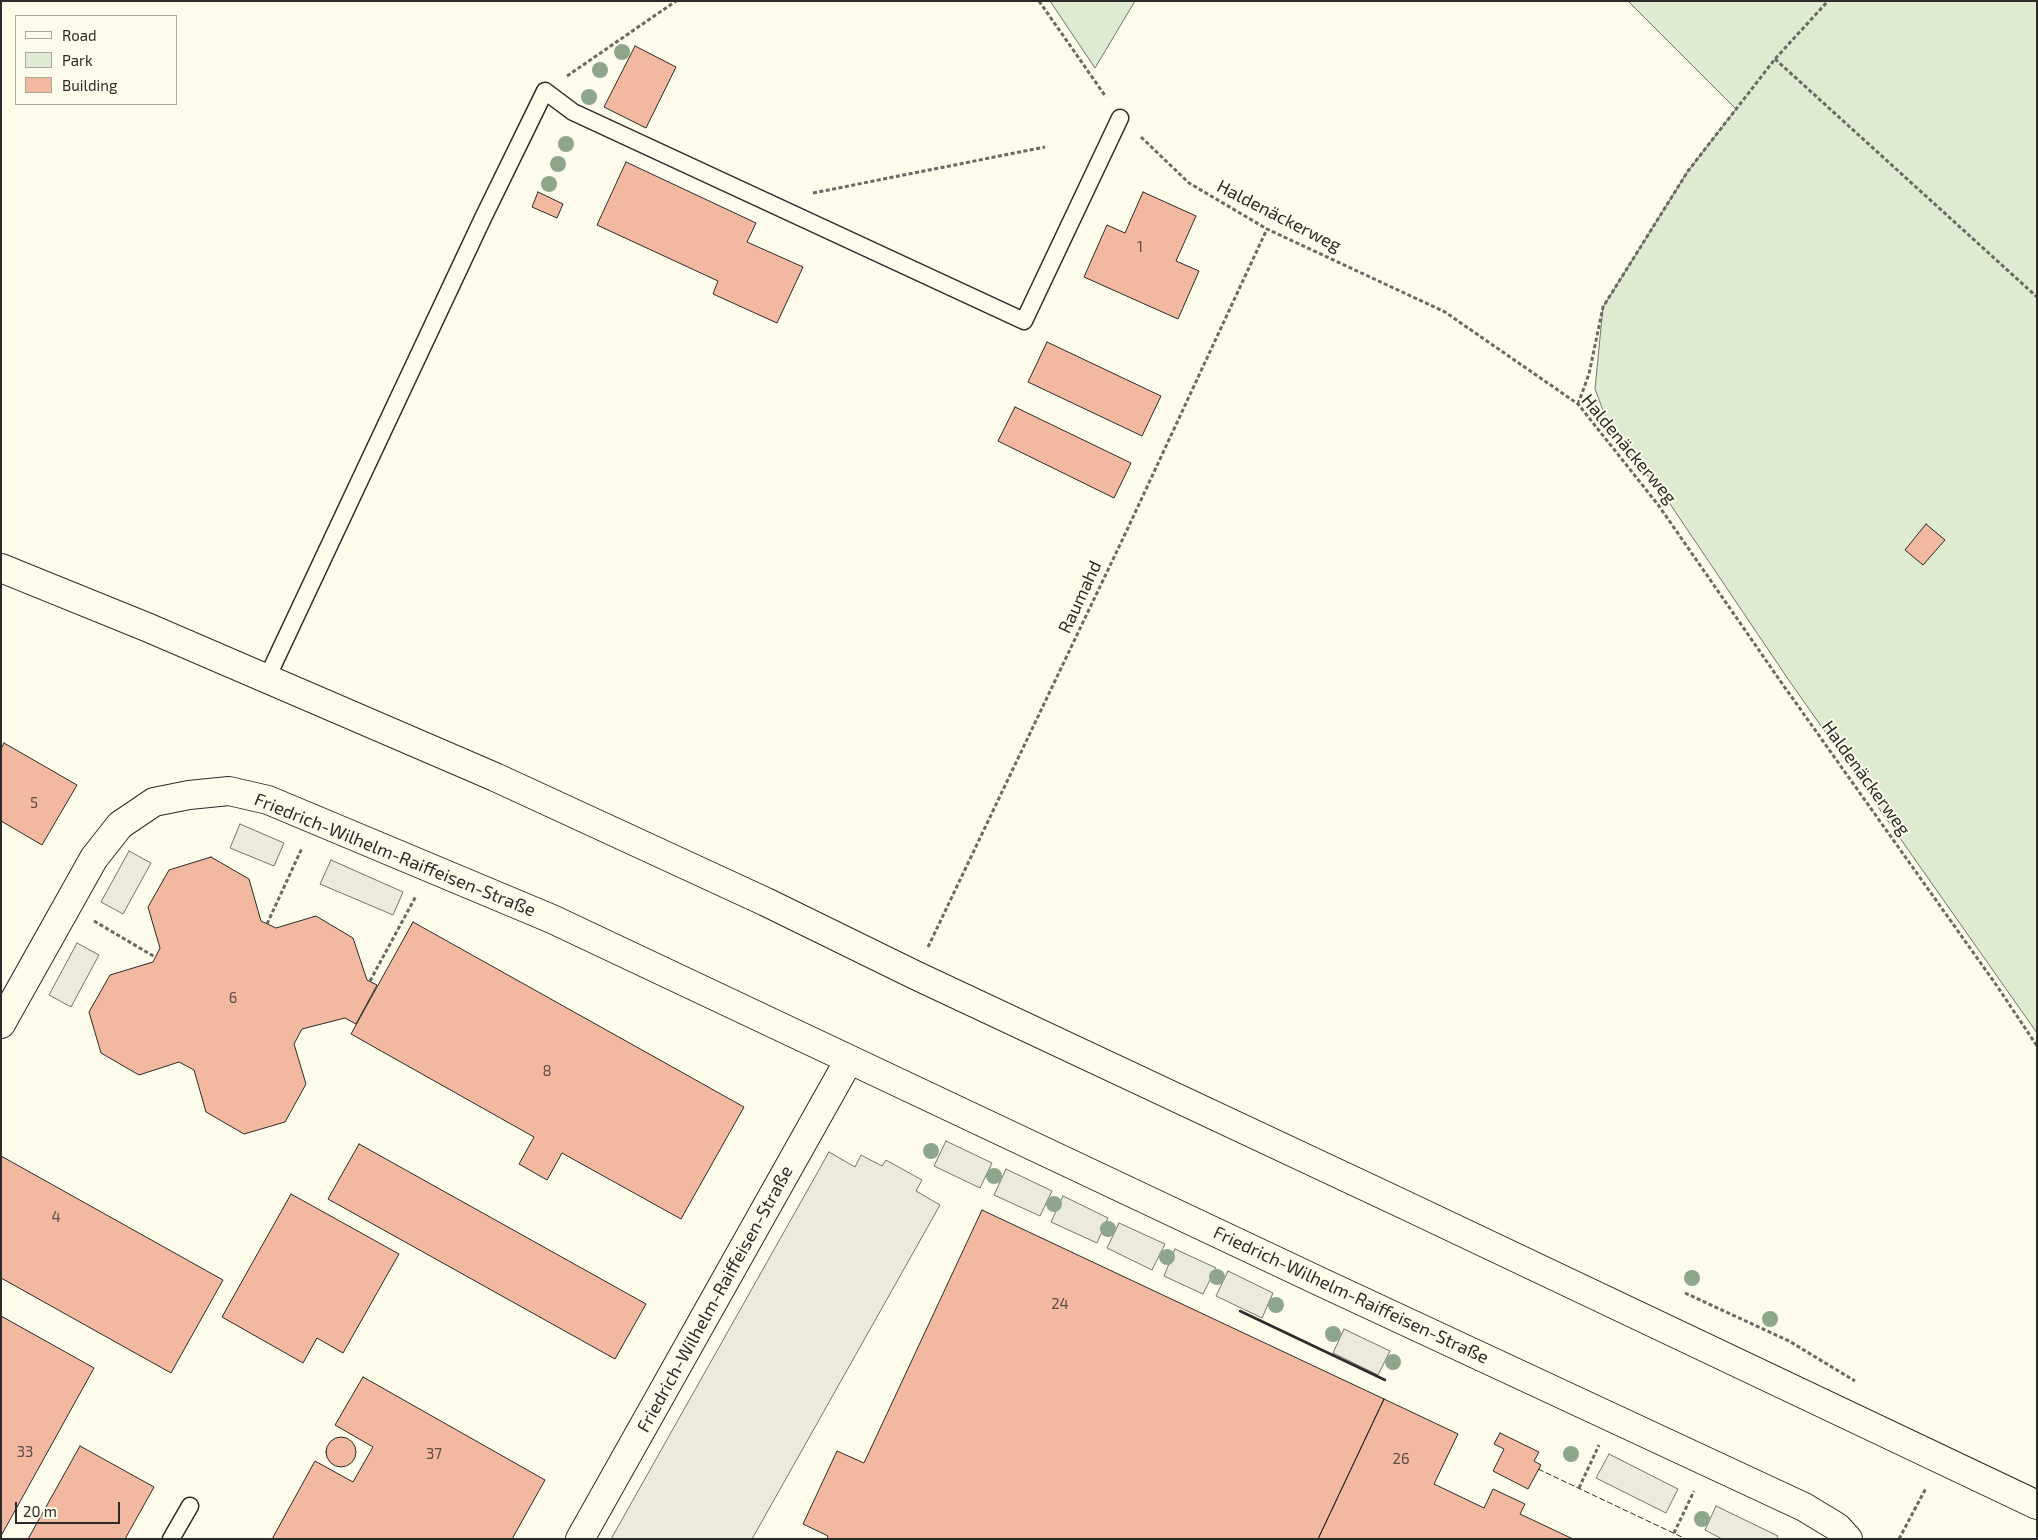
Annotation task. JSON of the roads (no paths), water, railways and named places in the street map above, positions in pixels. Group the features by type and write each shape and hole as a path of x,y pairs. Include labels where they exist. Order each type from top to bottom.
{"street":[{"path":"1,568 149,628 495,777 766,902 915,975 2037,1505"},
{"name":"Friedrich-Wilhelm-Raiffeisen-Straße","path":"1,1024 94,858 120,825 154,802 189,795 228,792 268,800 552,919 1804,1507 1837,1527 1848,1539"},
{"name":"Friedrich-Wilhelm-Raiffeisen-Straße","path":"580,1539 849,1060"}],"lane":[{"path":"266,678 545,91 573,112 1024,321 1120,118"},
{"path":"171,1539 190,1506"}]}
